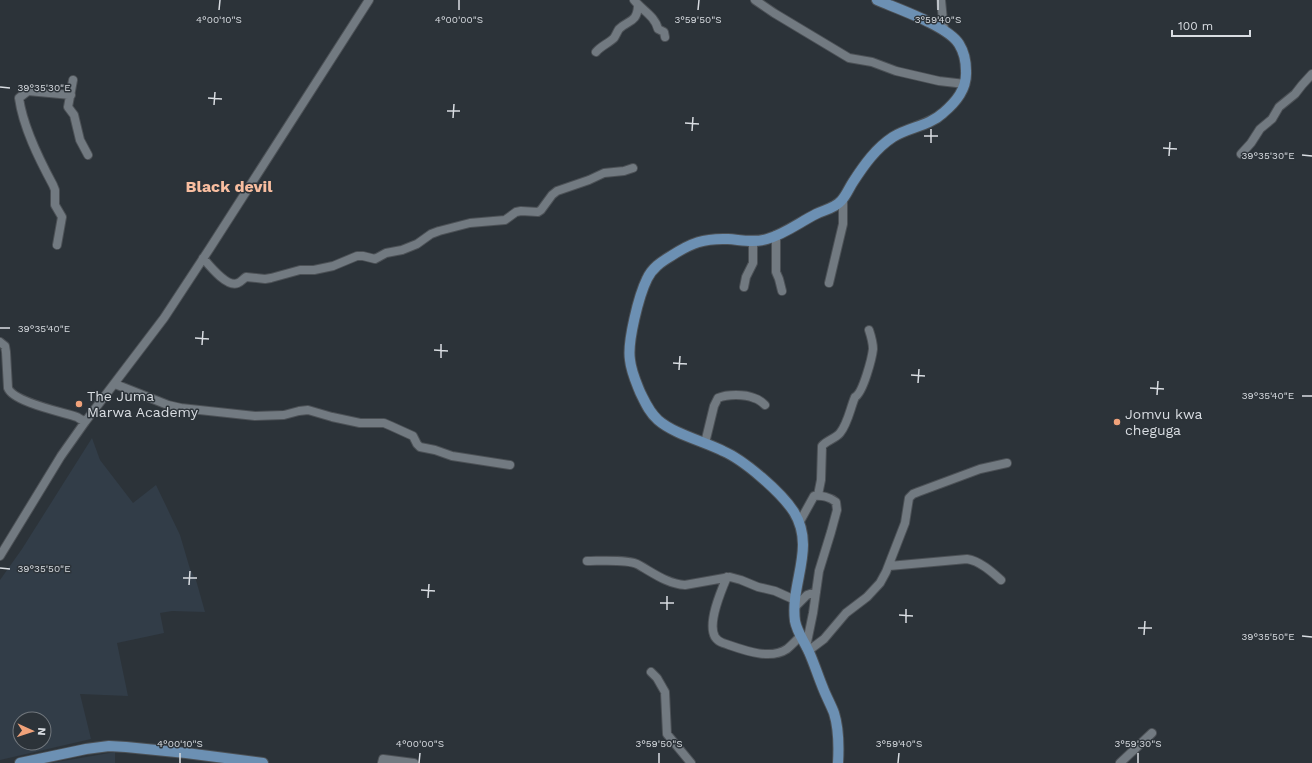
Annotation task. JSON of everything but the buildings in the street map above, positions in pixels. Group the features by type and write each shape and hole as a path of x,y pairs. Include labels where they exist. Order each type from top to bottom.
{"main road":[{"path":"838,763 839,744 834,713 796,623 795,604 803,547 802,533 794,513 782,497 748,466 725,451 683,434 661,422 650,412 631,367 630,347 632,334 647,280 658,265 684,248 699,242 717,239 753,241 768,239 818,213 835,206 843,199 866,162 886,141 898,134 928,123 938,117 945,112 959,97 965,84 966,71 963,52 956,40 944,31 921,18 877,0"},
{"path":"20,763 86,749 109,746 215,759 263,763"}],"street":[{"path":"0,556 61,456 84,422 164,318 369,0"},
{"path":"755,0 785,20 850,58 872,62 896,71 939,81 965,84"},
{"path":"942,0 944,31"},
{"path":"636,3 656,22 658,29 664,32 665,38"},
{"path":"596,52 599,47 613,38 619,29 629,23 638,14 636,3"},
{"path":"1241,154 1251,143 1260,129 1272,119 1279,107 1295,94 1312,74"},
{"path":"73,80 68,108 74,115 80,140 88,155"},
{"path":"57,245 62,217 60,211 55,205 53,185 38,156 21,108 19,98 28,91 70,95"},
{"path":"203,258 217,274 235,284 246,277 265,279 300,270 314,270 333,266 357,256 375,259 386,253 402,250 416,244 439,231 470,223 505,220 516,212 520,211 538,212 557,191 604,173 624,171 633,168"},
{"path":"829,283 843,224 843,199"},
{"path":"776,236 776,272 782,291"},
{"path":"744,288 746,277 753,262 753,241"},
{"path":"818,495 821,480 822,446 841,432 850,413 855,397 858,395 865,382 873,350 873,343 869,330"},
{"path":"0,342 4,346 6,352 8,388 11,393 28,402 77,417 84,422"},
{"path":"114,384 168,405 181,408 217,411 238,415 266,416 284,415 301,410 308,410 360,423 384,424 413,436 417,444 420,446 452,456 510,465"},
{"path":"705,443 714,406 718,398 722,396 749,396 765,405"},
{"path":"807,649 824,639 846,613 867,597 884,577 906,519 911,495 980,469 1007,463"},
{"path":"799,523 812,497 818,495 834,500 837,503 831,532 819,571 814,613 807,649"},
{"path":"889,566 968,559 979,563 1001,580"},
{"path":"587,561 616,561 636,564 657,576 678,585 727,577 735,578 758,587 776,591 795,604 807,595 816,592"},
{"path":"727,577 720,592 715,612 714,632 718,641 753,653 764,654 787,649 801,636"},
{"path":"650,672 657,678 665,692 666,734 691,763"},
{"path":"1120,763 1152,733"},
{"path":"382,763 383,759 414,763"}],"shaded area":[{"path":"92,438 100,460 133,503 156,485 180,535 190,569 196,580 205,612 172,611 160,613 164,633 117,643 128,696 80,694 91,739 52,748 52,711 12,711 12,751 39,751 0,760 0,580 22,549"},
{"path":"115,752 115,763 50,763 69,760"}],"place":[{"name":"The Juma Marwa Academy","path":"79,404"},
{"name":"Jomvu kwa cheguga","path":"1117,422"}],"district":[{"name":"Black devil","path":"229,186"}]}
